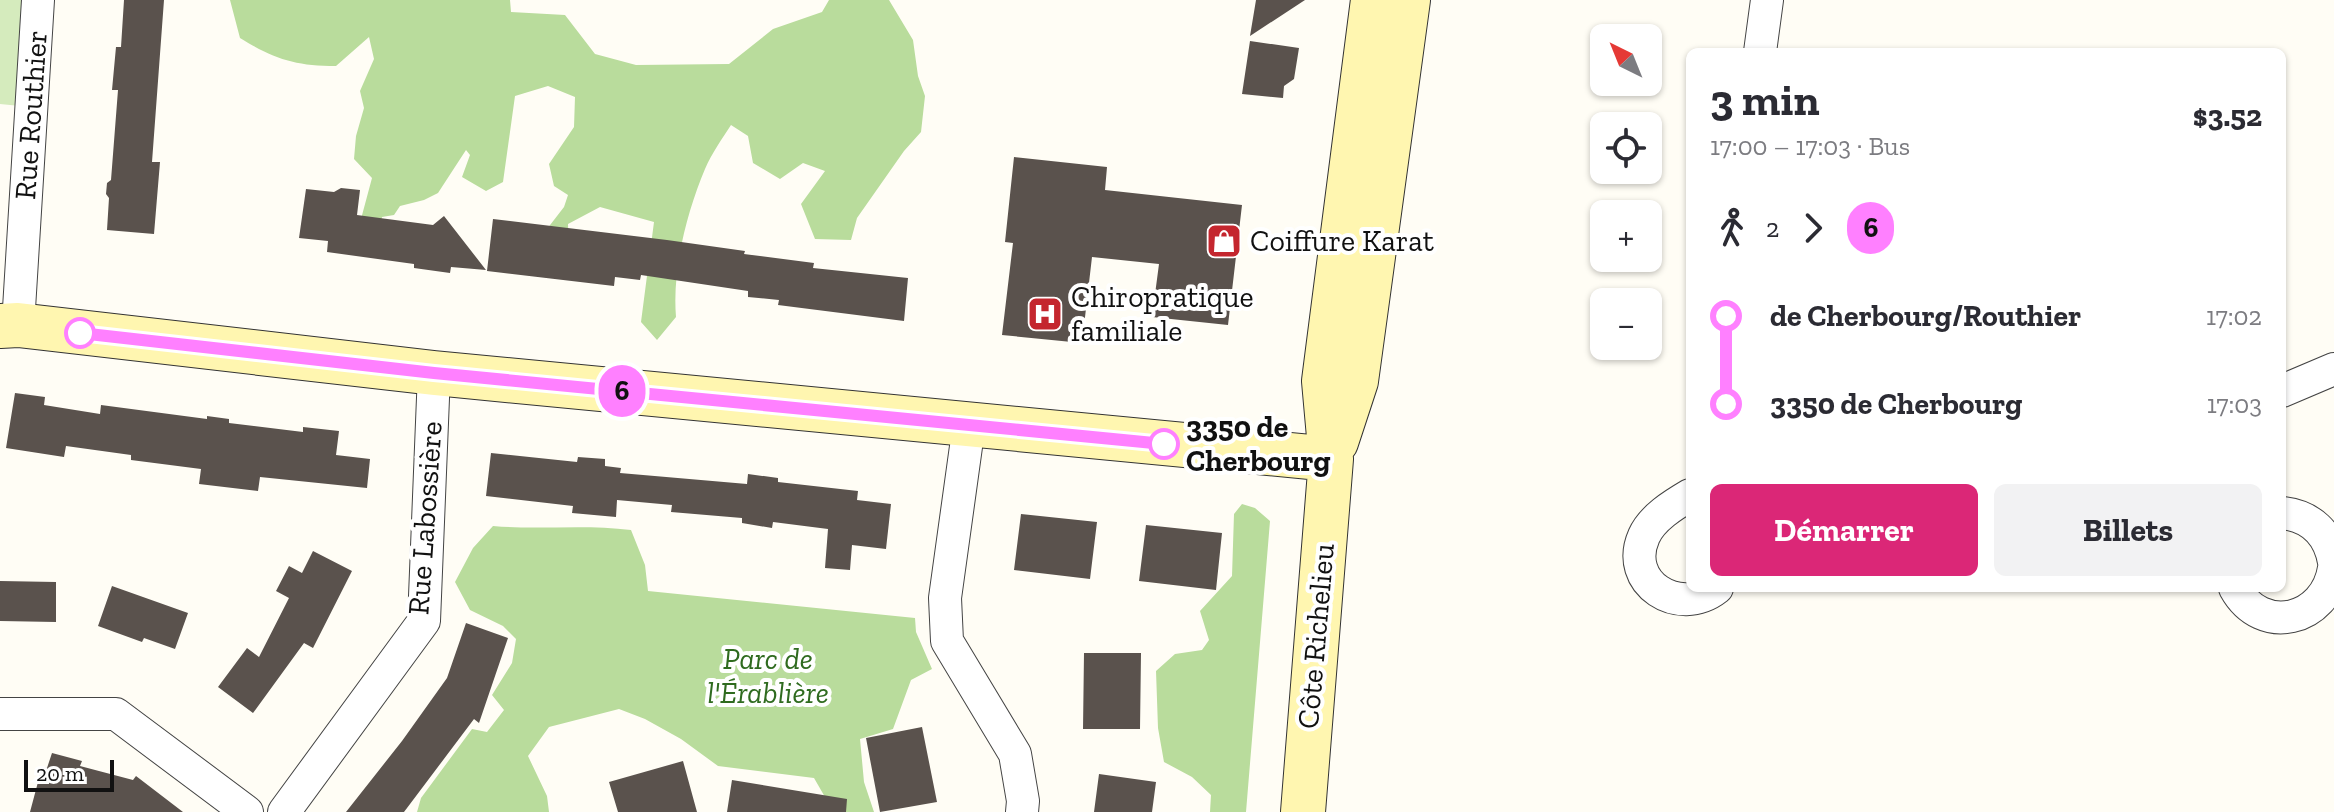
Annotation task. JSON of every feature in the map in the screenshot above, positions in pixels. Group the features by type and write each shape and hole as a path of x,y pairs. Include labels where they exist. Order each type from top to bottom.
{"street":[{"name":"Rue Routhier","path":"9,326 38,0"},
{"name":"Côte Richelieu","path":"1303,812 1331,459 1324,381 1373,0"},
{"name":"Côte Richelieu","path":"1331,459 1356,381 1408,0"},
{"path":"1761,48 1767,0"},
{"path":"9,326 434,373 1331,459"},
{"path":"2286,389 2334,369"},
{"name":"Rue Labossière","path":"284,812 424,621 434,373"},
{"path":"969,425 945,598 947,641 1015,754 1022,812"},
{"path":"1686,498 1653,523 1644,536 1640,551 1641,566 1647,580 1672,599 1687,601 1702,598 1711,592"},
{"path":"2238,592 2248,605 2263,614 2279,617 2296,616 2311,609 2324,597 2332,582 2332,549 2324,534 2312,522 2296,514 2286,513"},
{"path":"0,714 116,714 247,812"}],"green space":[{"path":"0,0 38,0 20,106 0,104"},
{"path":"230,0 510,0 511,12 565,15 595,54 636,65 729,64 773,29 822,12 829,0 889,0 913,40 918,76 925,96 921,132 857,218 851,240 815,239 801,204 825,171 803,163 780,179 753,163 748,136 731,125 698,186 679,260 676,317 657,340 641,322 654,222 600,207 568,224 569,255 547,229 564,207 568,195 554,186 549,164 574,127 575,97 548,86 515,96 503,182 486,191 462,177 470,155 466,150 438,193 400,206 394,215 382,217 379,232 361,219 372,178 354,159 356,136 364,108 360,91 374,59 369,37 336,66 285,60 240,38"},
{"path":"1242,504 1255,508 1270,521 1246,812 1210,812 1211,795 1192,777 1164,762 1158,728 1156,671 1175,654 1202,650 1209,640 1200,611 1232,576 1234,514"},
{"name":"Parc de l'Érablière","path":"493,526 631,530 645,565 648,591 915,618 916,632 932,669 911,680 893,729 860,739 864,782 874,812 838,812 829,804 814,778 718,766 681,739 619,709 549,727 528,756 547,796 549,812 417,812 421,798 472,729 487,732 504,710 492,695 512,663 516,639 503,626 470,610 455,582 473,548"}],"building":[{"path":"124,0 164,0 152,162 160,162 154,234 107,230 109,198 106,194 107,183 111,180 118,90 112,90 116,47 121,47"},
{"path":"1256,0 1305,0 1250,36"},
{"path":"1250,41 1299,48 1294,79 1284,86 1283,98 1242,94"},
{"path":"1014,157 1107,167 1105,190 1242,205 1228,325 1152,317 1159,264 1092,257 1082,343 1002,335 1013,243 1005,242"},
{"path":"341,188 360,190 357,215 433,225 444,216 486,270 451,267 450,273 414,268 414,264 327,252 328,241 299,238 306,189 334,192"},
{"path":"493,219 745,251 744,254 814,263 813,268 908,278 904,321 778,305 779,300 748,297 748,291 641,275 640,280 615,277 614,286 487,271"},
{"path":"15,393 45,397 44,405 100,414 101,405 207,419 207,416 229,419 229,423 303,432 303,427 339,431 336,455 370,459 367,488 260,477 258,491 199,484 201,469 131,460 131,455 66,446 64,457 6,448"},
{"path":"491,453 577,462 578,457 605,459 605,466 621,468 620,473 747,484 748,474 778,478 778,482 858,491 857,500 891,504 886,549 852,545 850,570 825,568 828,529 773,522 772,528 742,523 742,518 671,512 672,505 617,500 616,517 572,513 573,506 486,496"},
{"path":"1021,514 1097,522 1090,579 1014,570"},
{"path":"1146,525 1222,533 1216,590 1139,581"},
{"path":"313,551 352,571 313,648 304,643 253,713 218,687 247,648 259,657 289,598 276,591 289,566 302,573"},
{"path":"0,581 56,582 56,622 0,621"},
{"path":"112,586 188,613 175,649 144,638 142,642 98,626"},
{"path":"466,623 508,638 479,723 474,719 404,812 346,812 447,678"},
{"path":"1084,653 1141,653 1140,729 1083,729"},
{"path":"922,727 937,802 880,812 866,738"},
{"path":"52,753 82,761 80,766 133,780 136,776 183,812 30,812 42,767 47,768"},
{"path":"683,761 697,812 618,812 609,782"},
{"path":"1099,774 1156,782 1152,812 1094,812"},
{"path":"732,780 847,799 846,812 727,812"}],"bus line":[{"name":"6","path":"80,333 434,373 1164,444"}],"place":[{"name":"Coiffure Karat","path":"1224,241"},
{"name":"Chiropratique familiale","path":"1045,314"},
{"name":"3350 de Cherbourg","path":"1164,444"}]}
